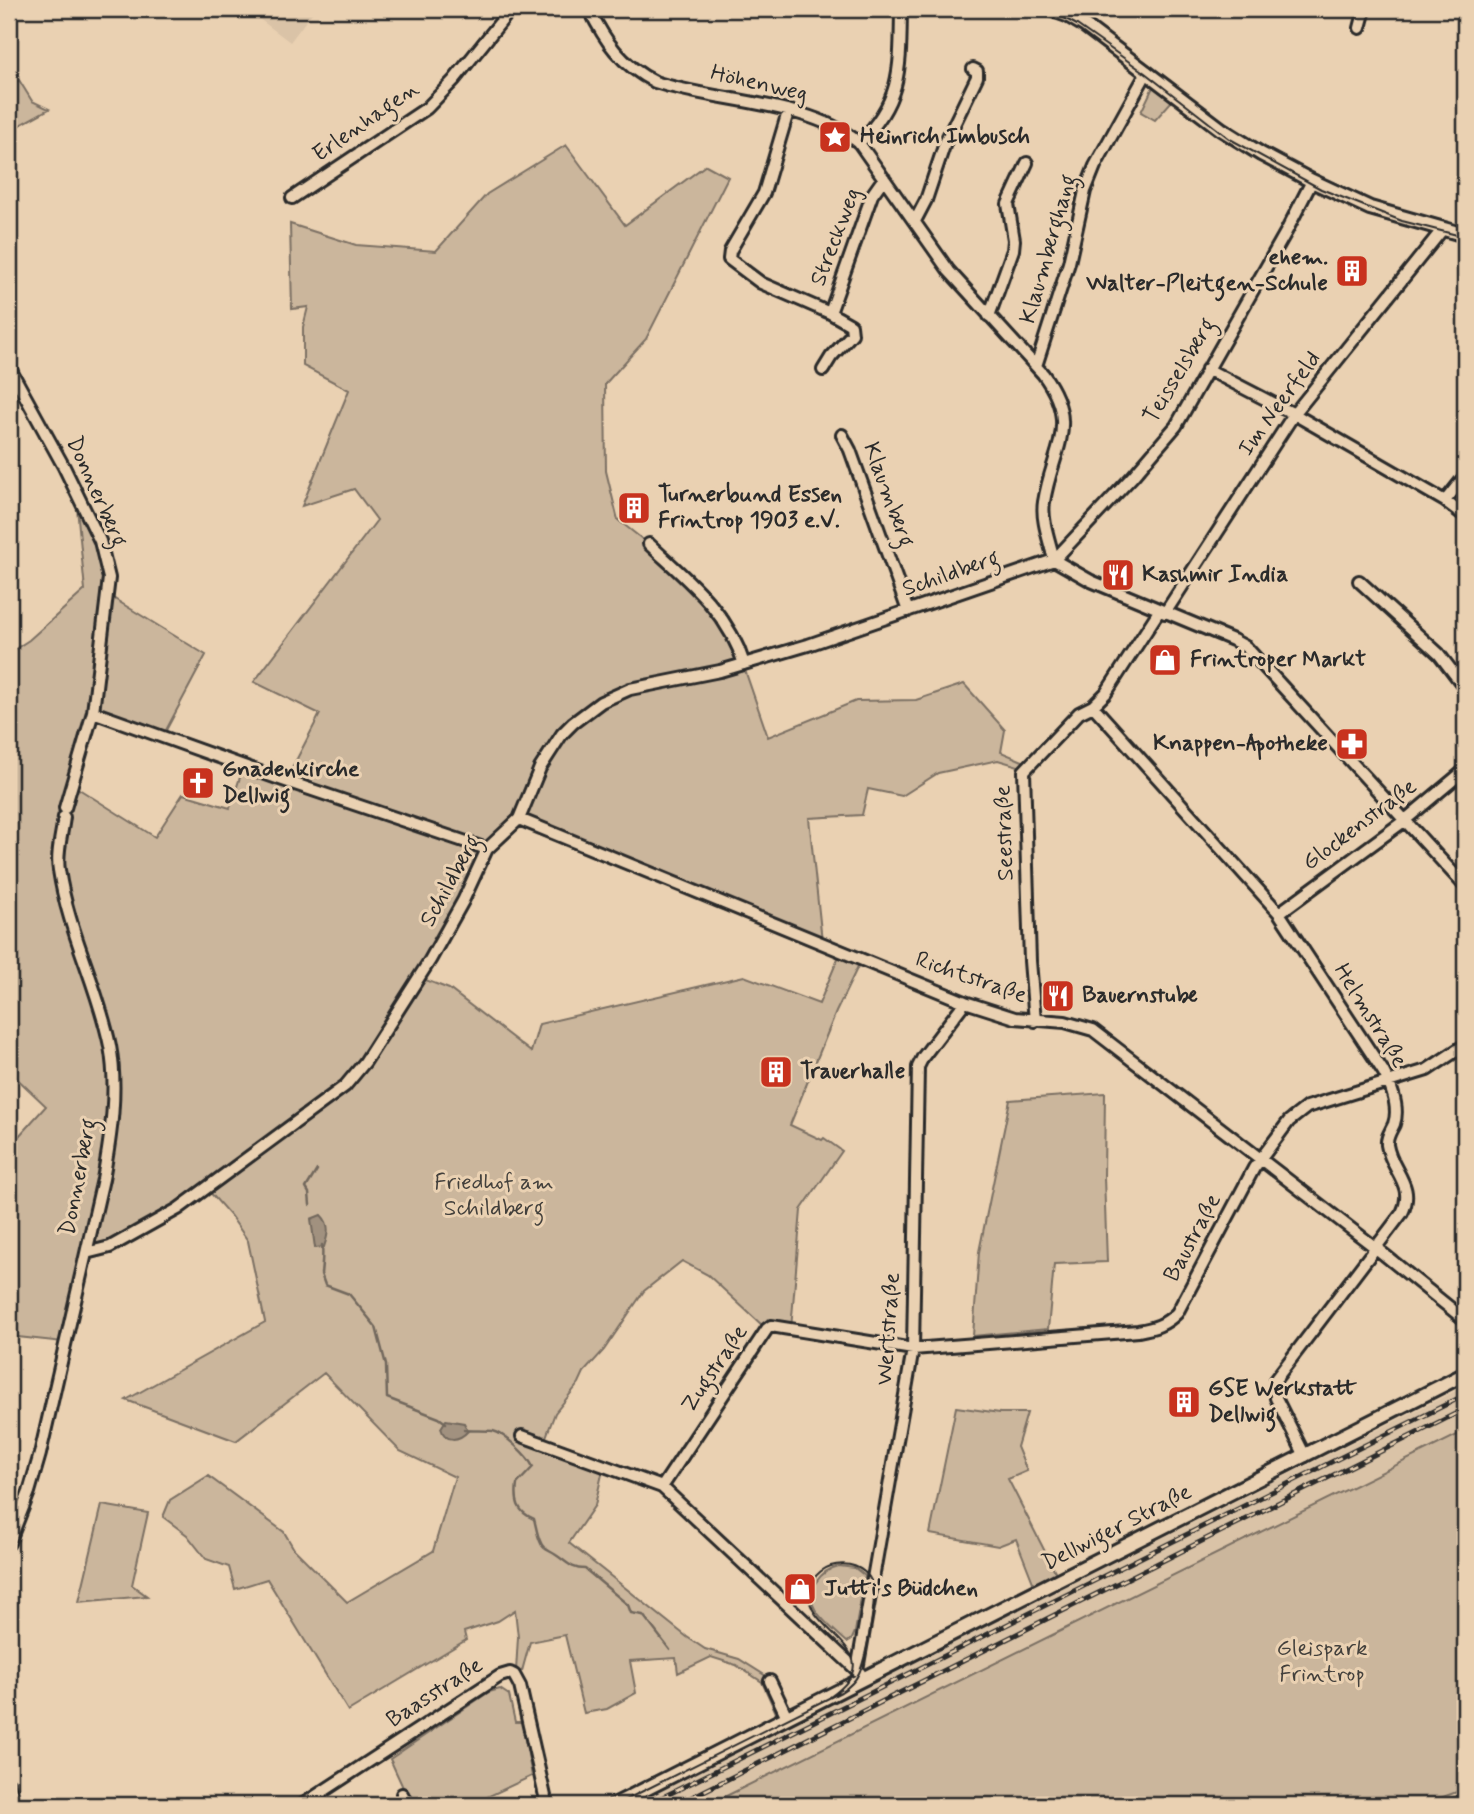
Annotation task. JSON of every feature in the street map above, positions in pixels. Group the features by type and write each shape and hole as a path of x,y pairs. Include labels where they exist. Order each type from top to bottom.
{"main road":[{"path":"1050,9 1084,25 1240,142 1312,181 1370,208 1465,235"},
{"name":"Dellwiger Straße","path":"614,1805 787,1717 860,1674 1305,1456 1465,1374"}],"street":[{"name":"Erlenhagen","path":"292,198 427,108 454,80 511,9"},
{"name":"Höhenweg","path":"589,9 614,53 645,77 664,85 827,123 859,143 949,271 1036,366 1053,390 1062,415 1061,439 1043,512 1054,560"},
{"path":"859,143 889,104 898,82 901,9"},
{"path":"1360,28 1365,9"},
{"path":"915,221 926,200 945,143 977,77 977,71 973,69"},
{"name":"Klaumberghang","path":"1036,366 1069,263 1085,191 1147,72"},
{"name":"Streckweg","path":"788,112 764,192 730,251 729,259 761,283 847,321 853,329 823,370"},
{"path":"989,316 1013,250 1008,204 1027,163"},
{"name":"Streckweg","path":"830,313 872,195 884,178"},
{"name":"Teisselsberg","path":"1054,560 1176,426 1312,181"},
{"name":"Im Neerfeld","path":"1162,612 1294,414 1442,230"},
{"name":"Donnerberg","path":"9,367 64,467 100,541 109,578 93,712 64,812 58,868 74,936 106,1031 112,1069 110,1144 40,1454 29,1492 9,1543"},
{"path":"1207,369 1294,414 1444,501 1465,516"},
{"name":"Klaumberg","path":"842,435 850,450 908,611"},
{"path":"1444,501 1465,476"},
{"path":"649,544 713,605 739,648 744,664"},
{"path":"1054,560 1091,581 1199,631 1246,647 1465,886"},
{"name":"Schildberg","path":"86,1253 110,1247 178,1209 345,1086 365,1062 436,951 487,849 519,819 550,751 568,728 586,712 630,688 720,671 808,645 1054,560"},
{"path":"1359,581 1439,654 1465,688"},
{"name":"Seestraße","path":"1035,1021 1030,961 1024,771 1079,713 1093,706 1105,693 1124,671 1162,612"},
{"name":"Helmstraße","path":"1093,706 1279,913 1389,1082 1395,1105 1395,1121 1387,1139 1387,1147 1404,1185 1407,1203 1275,1380 1276,1398 1305,1456"},
{"path":"93,712 276,779 487,849"},
{"name":"Glockenstraße","path":"1279,913 1404,821 1465,770"},
{"name":"Richtstraße","path":"519,819 965,1002 995,1013 1035,1021 1065,1021 1093,1030 1465,1320"},
{"name":"Wertstraße","path":"860,1674 913,1349 918,1067 965,1002"},
{"name":"Baustraße","path":"913,1349 1138,1331 1168,1322 1177,1313 1260,1159 1289,1121 1300,1111 1427,1070 1465,1045"},
{"name":"Zugstraße","path":"662,1487 769,1327 913,1349"},
{"path":"522,1436 662,1487 860,1674"},
{"name":"Baasstraße","path":"302,1805 500,1675 510,1673 520,1686 547,1805"},
{"path":"770,1681 787,1717"},
{"path":"9,1784 15,1805"},
{"path":"402,1794 408,1805"}],"shaded area":[{"path":"246,9 315,9 290,42"},
{"path":"321,1215 327,1226 327,1234 324,1247 315,1248 311,1219"},
{"path":"1465,1386 1465,1431 708,1805 630,1805"},
{"path":"446,1420 464,1423 468,1431 457,1438 449,1438 441,1428"}],"green space":[{"path":"19,80 32,101 49,109 9,131 9,87"},
{"path":"1153,87 1172,101 1155,120 1141,112"},
{"path":"566,145 625,225 706,165 728,177 646,339 605,384 606,471 618,520 646,542 714,607 737,647 768,737 856,701 916,700 964,684 1005,730 1001,752 1025,762 1025,768 998,760 938,773 902,796 868,789 862,815 809,818 822,941 515,813 488,850 287,778 320,714 254,682 377,520 354,489 302,506 349,390 303,366 303,327 308,307 292,309 290,224 356,245 436,251 487,194"},
{"path":"77,508 95,543 102,579 92,676 92,711 64,799 57,868 105,1032 110,1070 108,1144 63,1342 9,1336 9,1147 46,1106 9,1071 9,653 29,640 85,590"},
{"path":"108,595 206,655 164,734 95,710"},
{"name":"Friedhof am Schildberg","path":"243,768 486,853 423,979 449,989 531,1052 539,1024 744,976 819,1004 841,951 862,958 836,1012 790,1125 822,1140 824,1138 842,1151 801,1210 791,1329 763,1326 708,1275 682,1261 644,1291 604,1350 584,1372 579,1383 555,1413 546,1437 532,1436 604,1465 595,1505 569,1543 687,1637 705,1649 739,1659 766,1676 782,1710 776,1713 762,1682 736,1665 711,1657 678,1673 676,1658 630,1661 636,1693 607,1709 584,1713 565,1635 530,1642 522,1671 516,1671 518,1637 515,1610 498,1621 464,1632 466,1640 348,1711 267,1579 235,1589 229,1567 206,1559 187,1535 163,1517 170,1500 208,1476 284,1532 294,1549 347,1602 433,1551 455,1477 400,1451 324,1373 236,1441 126,1400 265,1322 248,1241 208,1190 102,1250 88,1252 103,1181 114,1070 59,868 67,801 71,784 155,837 183,794 230,808"},
{"path":"1105,1093 1107,1262 1054,1264 1048,1329 973,1336 979,1252 1010,1100"},
{"path":"956,1407 1000,1413 1027,1413 1017,1447 1027,1471 1008,1479 1059,1579 1036,1590 1016,1539 998,1546 930,1534"},
{"name":"Gleispark Frintrop","path":"1465,1431 1465,1789 1421,1805 708,1805"},
{"path":"102,1505 148,1513 132,1585 147,1596 79,1602"},
{"path":"839,1566 855,1568 865,1576 855,1632 847,1642 821,1618 812,1602 816,1582 826,1572"},
{"path":"500,1689 509,1695 515,1722 522,1722 532,1776 470,1805 411,1805 390,1759 489,1692"}],"waterway":[{"path":"310,1205 306,1188 317,1170"},
{"path":"322,1245 321,1274 325,1285 349,1294 376,1327 386,1365 387,1398 446,1423"},
{"path":"464,1430 493,1431 521,1451 533,1467 517,1484 517,1501 524,1513 534,1519 543,1546 573,1566 585,1569 628,1605 631,1613 643,1615 670,1650"}],"tram line":[{"path":"1039,9 1055,13 1077,25 1145,73 1230,139 1321,189 1402,221 1465,237"},
{"path":"615,1805 841,1692 852,1684 864,1657 874,1594 871,1581 864,1572 843,1564 821,1571 813,1580 809,1593 812,1607 820,1620 843,1643 851,1655 854,1667 848,1681 830,1697"}],"railway":[{"path":"647,1805 1465,1395"},
{"path":"676,1805 1465,1409"},
{"path":"1438,1805 1465,1795"}],"place":[{"name":"Heinrich Imbusch","path":"835,137"},
{"name":"ehem. Walter-Pleitgen-Schule","path":"1352,271"},
{"name":"Turnerbund Essen Frintrop 1903 e.V.","path":"634,508"},
{"name":"Kashmir India","path":"1118,575"},
{"name":"Frintroper Markt","path":"1165,660"},
{"name":"Knappen-Apotheke","path":"1352,744"},
{"name":"Gnadenkirche Dellwig","path":"198,783"},
{"name":"Bauernstube","path":"1058,996"},
{"name":"Trauerhalle","path":"776,1072"},
{"name":"GSE Werkstatt Dellwig","path":"1184,1402"},
{"name":"Jutti's Büdchen","path":"800,1589"}]}
